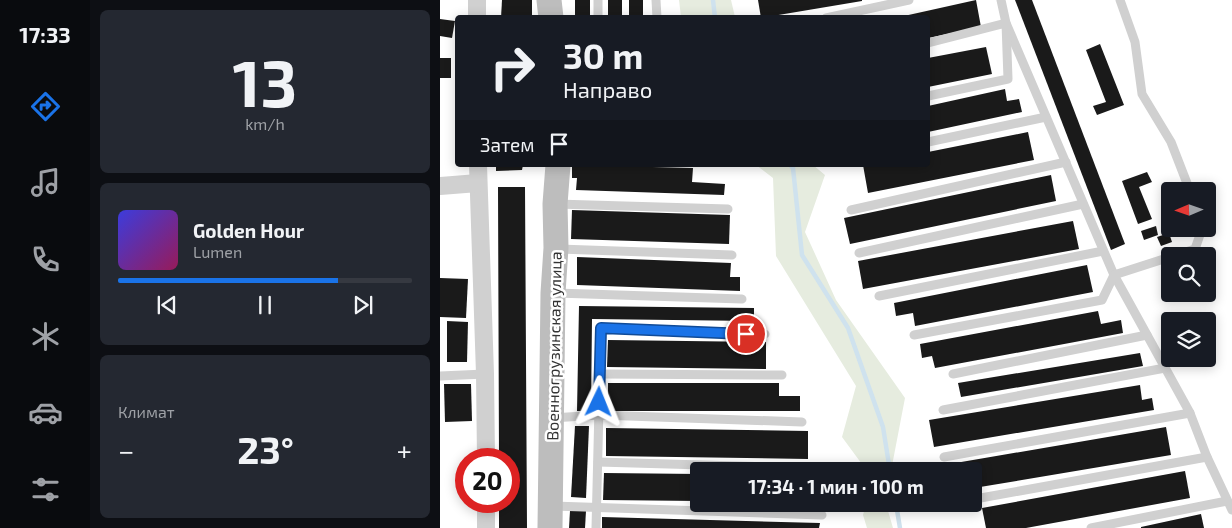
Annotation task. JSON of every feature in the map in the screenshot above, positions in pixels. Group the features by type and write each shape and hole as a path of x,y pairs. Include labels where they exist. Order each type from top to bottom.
{"street":[{"path":"477,0 477,15"},
{"path":"549,0 551,15"},
{"path":"478,167 486,448"},
{"name":"Военногрузинская улица","path":"550,517 553,293 558,167"},
{"path":"440,186 478,183"},
{"path":"486,513 486,528"}],"lane":[{"path":"598,0 598,15"},
{"path":"656,0 657,15"},
{"path":"840,15 909,0"},
{"path":"930,96 1008,79 1006,23 1001,0"},
{"path":"1120,0 1135,42 1142,94 1171,142 1187,182"},
{"path":"930,42 1006,23"},
{"path":"1006,23 1114,275 1190,413 1207,457 1232,510"},
{"path":"930,142 1046,117"},
{"path":"851,210 1066,162"},
{"path":"555,204 728,210"},
{"path":"860,252 1083,204"},
{"path":"556,248 732,255"},
{"path":"879,296 1103,251"},
{"path":"914,335 1102,300 1114,275 1161,260"},
{"path":"553,293 742,299"},
{"path":"596,528 601,328 765,334"},
{"path":"953,374 1147,335"},
{"path":"943,410 1165,368"},
{"path":"440,376 485,374"},
{"path":"600,374 782,376"},
{"path":"944,457 1190,413"},
{"path":"552,418 599,415 802,422"},
{"path":"982,498 1207,457"},
{"path":"598,462 690,465"},
{"path":"1090,528 1227,501"},
{"path":"550,517 597,507 822,515"}],"shaded area":[{"path":"679,0 731,0 735,15 681,15"},
{"path":"759,167 815,167 825,175 805,232 836,300 905,398 893,462 860,462 842,437 856,386 776,256 773,178"},
{"path":"864,512 888,512 893,528 867,528"}],"building":[{"path":"502,0 532,0 532,15 501,15"},
{"path":"575,0 590,0 590,15 575,15"},
{"path":"608,0 622,0 622,15 608,15"},
{"path":"629,0 643,0 643,15 629,15"},
{"path":"758,0 862,0 779,15 760,15"},
{"path":"976,0 981,27 930,38 930,15 908,15"},
{"path":"1015,0 1032,0 1125,244 1111,250"},
{"path":"440,19 455,21 452,38 440,36"},
{"path":"1100,44 1124,105 1097,115 1093,106 1106,102 1086,50"},
{"path":"986,47 992,74 930,87 930,58"},
{"path":"440,58 451,58 451,78 440,78"},
{"path":"1005,89 1007,101 1019,99 1022,112 930,132 930,106"},
{"path":"1028,132 1034,160 868,193 863,167 930,167 930,152"},
{"path":"496,167 523,167 522,170 496,171"},
{"path":"572,167 693,168 692,182 725,184 724,195 576,190 577,178 572,178"},
{"path":"1147,172 1152,182 1139,187 1152,219 1138,224 1122,181"},
{"path":"1051,175 1056,201 850,244 844,218"},
{"path":"498,187 525,187 527,528 499,528 499,513 520,513 520,448 499,448"},
{"path":"572,210 730,215 729,244 571,239"},
{"path":"1073,221 1079,249 863,289 858,261"},
{"path":"1156,226 1158,235 1144,240 1141,231"},
{"path":"1161,236 1161,238 1171,238 1172,242 1161,246 1157,237"},
{"path":"577,257 731,263 730,277 740,277 740,291 577,285"},
{"path":"1087,265 1093,292 915,326 913,313 896,316 894,303"},
{"path":"440,278 468,279 466,318 440,317"},
{"path":"579,306 754,308 754,321 592,319 591,411 577,411"},
{"path":"1098,311 1101,324 1121,320 1123,333 935,368 932,356 922,358 920,344"},
{"path":"447,321 468,322 467,362 447,362"},
{"path":"608,340 766,342 766,369 607,367"},
{"path":"1140,353 1143,366 961,397 958,383"},
{"path":"608,383 779,383 779,396 800,396 800,411 608,411"},
{"path":"444,384 471,384 472,421 445,422"},
{"path":"1140,385 1142,400 1152,398 1154,410 934,447 929,420"},
{"path":"575,426 589,426 586,498 571,497"},
{"path":"1166,427 1171,455 982,487 982,462 961,462"},
{"path":"606,428 808,431 808,459 606,456"},
{"path":"1185,471 1190,498 1026,528 986,528 982,508"},
{"path":"604,473 690,474 690,501 603,500"},
{"path":"570,511 586,511 585,528 569,528"},
{"path":"1201,514 1204,528 1141,528 1141,527"},
{"path":"602,517 820,523 819,528 602,528"}],"waterway":[{"path":"713,0 715,15"},
{"path":"792,167 802,255 848,328 883,427 889,462"},
{"path":"897,512 900,528"}],"route":[{"path":"599,402 601,328 746,334"}]}
